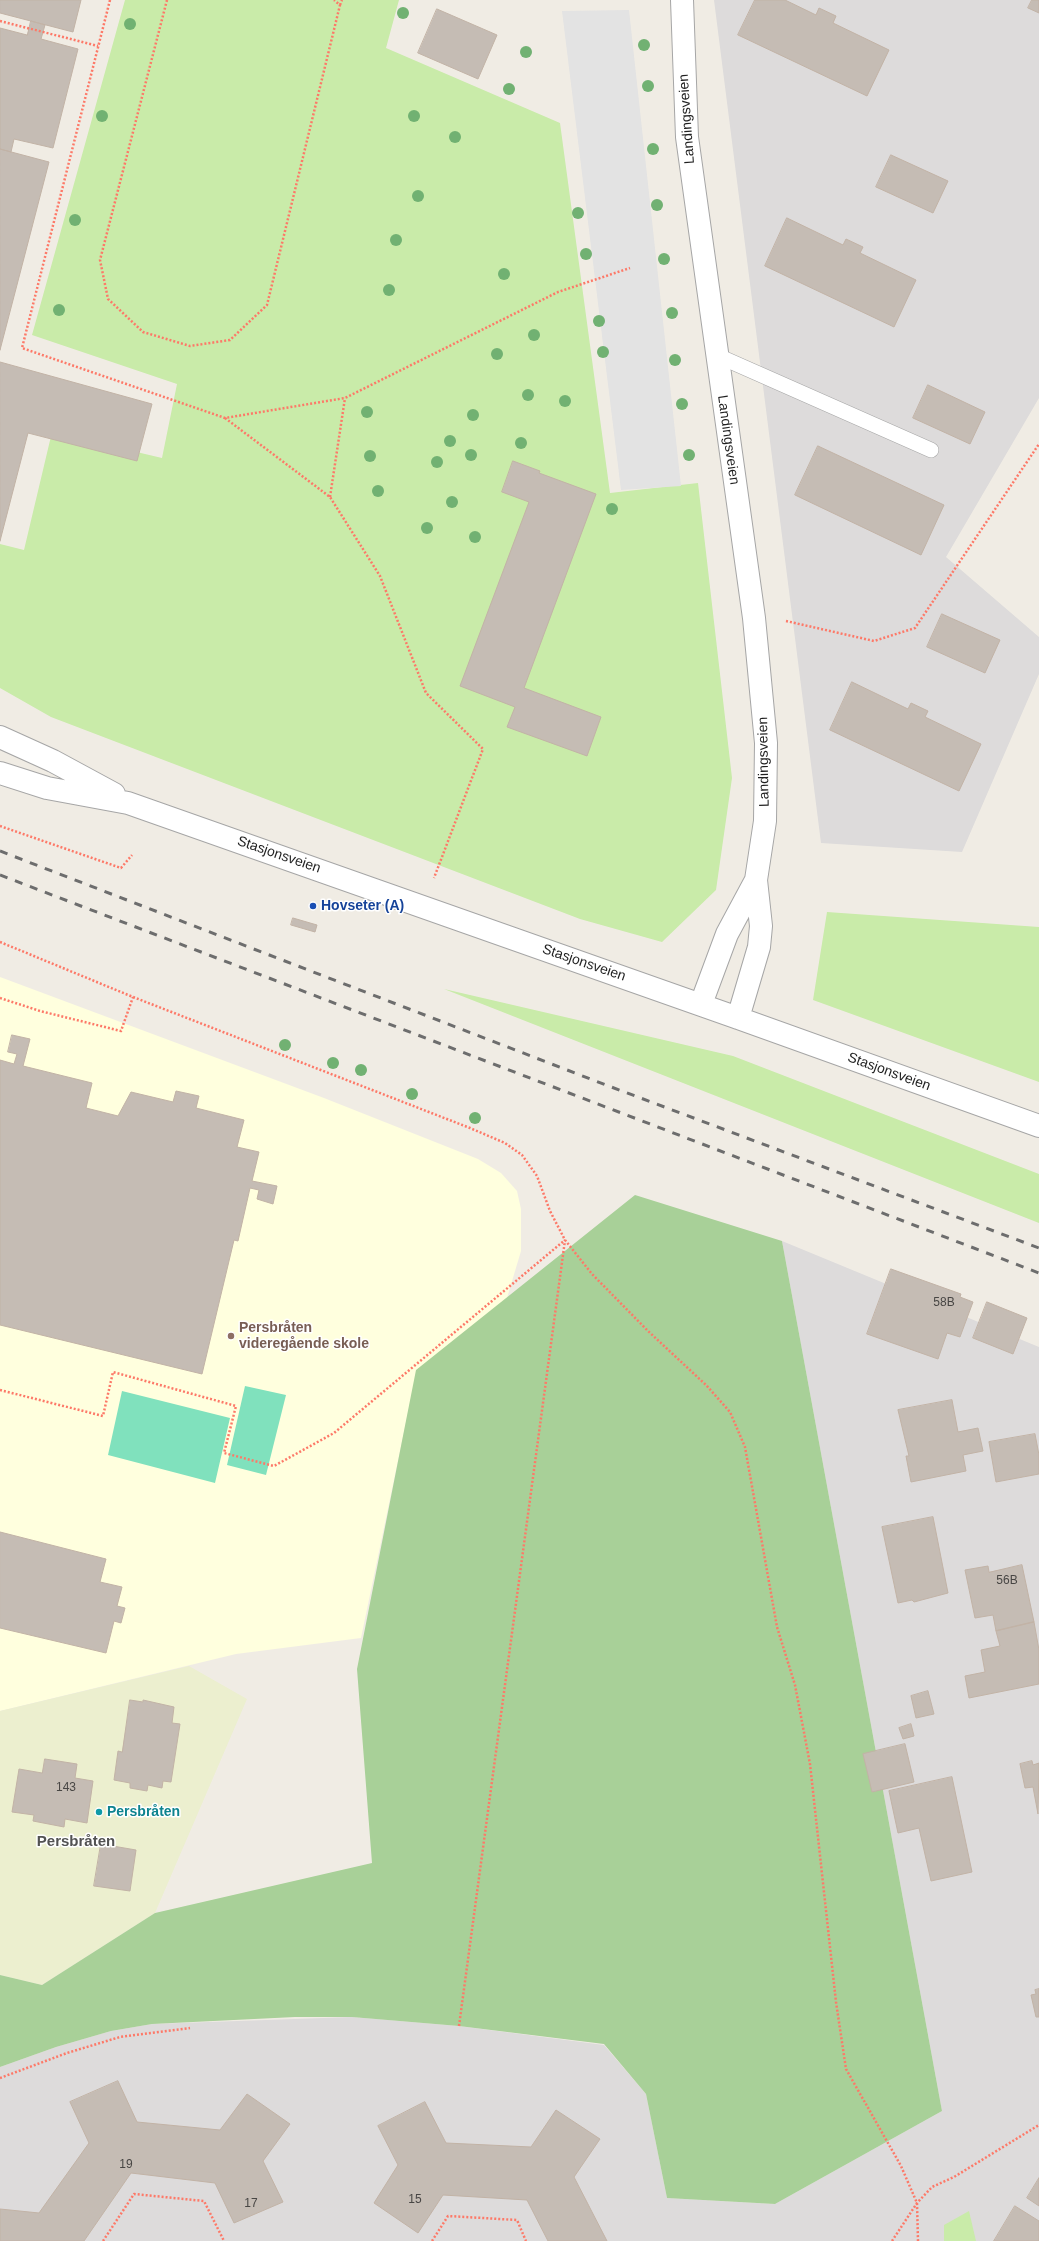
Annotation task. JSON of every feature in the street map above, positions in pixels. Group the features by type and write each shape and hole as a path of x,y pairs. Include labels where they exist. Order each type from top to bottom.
{"street":[{"name":"Landingsveien","path":"682,0 687,137 716,355 754,618 766,743 767,778 765,821 756,880 761,926 759,947 738,1018"},
{"name":"Stasjonsveien","path":"0,737 53,761 128,803"},
{"name":"Stasjonsveien","path":"0,773 47,788 128,803 701,1004 1039,1126"},
{"name":"Landingsveien","path":"701,1004 725,940 756,880"}],"lane":[{"path":"716,355 931,450"}],"path":[{"path":"110,0 22,348 225,418 330,497 380,576 426,693 483,748 424,907"},
{"path":"167,0 100,260 108,299 143,332 190,346 230,340 267,305 342,0"},
{"path":"334,0 340,6"},
{"path":"0,21 98,46"},
{"path":"225,418 345,398 558,292 630,268"},
{"path":"330,497 345,398"},
{"path":"754,618 820,628 874,641 914,628 1039,444"},
{"path":"0,826 121,868 132,855"},
{"path":"0,942 133,997 470,1128 504,1143 522,1155 536,1176 550,1210 565,1240 592,1274 648,1331 706,1385 730,1412 745,1447 777,1627 795,1685 810,1764 836,2002 846,2069 901,2166 917,2203 918,2241"},
{"path":"0,998 40,1011 121,1031 133,997"},
{"path":"0,1390 104,1416 113,1372 136,1378 236,1406 224,1453 274,1466 334,1433 565,1240"},
{"path":"459,2026 565,1240"},
{"path":"0,2078 67,2053 120,2037 190,2028"},
{"path":"892,2241 917,2203 932,2188 954,2177 1039,2125"},
{"path":"103,2241 134,2194 204,2201 224,2241"},
{"path":"432,2241 448,2216 517,2220 526,2241"}],"shaded area":[{"path":"714,0 1039,0 1039,398 946,557 1039,637 1039,674 962,852 821,843"},
{"path":"629,10 681,486 621,490 562,11"},
{"name":"Persbråten videregående skole","path":"0,977 324,1098 478,1159 501,1173 517,1191 521,1209 521,1251 507,1298 416,1374 361,1638 236,1654 0,1711"},
{"path":"782,1241 1039,1347 1039,2241 0,2241 0,2067 56,2047 111,2031 152,2024 352,2017 459,2026 604,2045 646,2094 667,2198 775,2204 942,2111"},
{"name":"Persbråten","path":"189,1666 247,1699 155,1913 42,1985 0,1975 0,1711"}],"green space":[{"path":"125,0 399,0 386,48 560,123 610,493 698,483 732,778 716,890 662,942 580,919 51,717 0,688 0,544 24,550 52,432 162,458 177,384 32,335"},
{"path":"827,912 1039,927 1039,1082 813,1000"},
{"path":"444,989 733,1056 1039,1174 1039,1223"},
{"path":"635,1195 782,1241 942,2111 775,2204 667,2198 646,2094 604,2044 459,2026 352,2017 295,2017 152,2024 111,2031 56,2047 0,2067 0,1975 42,1985 155,1913 372,1863 357,1669 416,1370"},
{"path":"245,1386 286,1395 266,1475 227,1465"},
{"path":"122,1391 230,1418 215,1483 108,1455"},
{"path":"969,2211 976,2241 944,2241 944,2225"}],"building":[{"path":"0,0 81,0 73,32 0,13"},
{"path":"755,0 785,0 816,15 819,8 836,16 833,23 889,50 867,96 738,35"},
{"path":"1032,0 1039,0 1039,13 1028,8"},
{"path":"437,9 497,35 478,79 418,53"},
{"path":"31,21 45,25 41,39 78,49 53,148 14,139 11,152 0,149 0,28 27,35"},
{"path":"0,149 49,162 0,350"},
{"path":"891,155 948,181 933,213 876,187"},
{"path":"787,218 843,245 846,239 863,247 860,253 916,280 894,327 765,266"},
{"path":"0,362 152,404 137,461 28,433 0,541"},
{"path":"928,385 985,412 970,444 913,418"},
{"path":"818,446 944,505 921,555 795,495"},
{"path":"513,461 540,471 539,473 596,494 524,688 601,717 587,756 507,727 515,707 460,686 529,502 502,492"},
{"path":"942,614 1000,640 985,673 927,647"},
{"path":"852,682 908,709 911,703 928,711 925,717 981,744 959,791 830,730"},
{"path":"293,918 317,925 315,932 291,925"},
{"path":"12,1035 30,1039 23,1066 92,1083 86,1108 118,1116 131,1092 173,1102 176,1091 199,1096 196,1108 244,1120 237,1147 259,1152 252,1181 277,1186 273,1204 257,1199 259,1190 250,1188 238,1241 234,1240 202,1374 0,1325 0,1060 14,1064 17,1054 8,1052"},
{"path":"891,1269 961,1294 960,1297 973,1302 960,1337 947,1333 938,1359 867,1334"},
{"path":"987,1302 1027,1318 1013,1354 973,1338"},
{"path":"952,1400 958,1432 978,1428 983,1451 963,1455 966,1471 911,1482 906,1456 909,1456 898,1410"},
{"path":"1035,1434 1039,1455 1039,1474 996,1482 989,1442"},
{"path":"933,1517 948,1593 914,1602 912,1600 898,1603 882,1527"},
{"path":"0,1532 106,1559 100,1582 122,1587 117,1606 125,1608 121,1623 114,1621 106,1653 0,1628"},
{"path":"1022,1565 1034,1622 996,1631 993,1615 975,1618 965,1570 988,1566 989,1572"},
{"path":"1034,1622 1039,1650 1039,1684 969,1698 965,1676 985,1672 981,1650 1000,1646 996,1631"},
{"path":"928,1691 934,1714 916,1718 911,1696"},
{"path":"130,1700 143,1702 143,1700 174,1707 172,1723 180,1724 171,1782 163,1781 162,1788 148,1785 147,1791 130,1788 130,1783 114,1780 118,1751 122,1752"},
{"path":"911,1724 914,1736 903,1739 899,1728"},
{"path":"905,1744 914,1782 872,1792 863,1754"},
{"path":"45,1759 77,1764 75,1778 93,1781 87,1823 65,1819 64,1827 33,1821 34,1815 12,1812 19,1769 42,1773"},
{"path":"1032,1761 1033,1765 1039,1763 1038,1814 1033,1787 1025,1788 1020,1764"},
{"path":"952,1777 972,1872 931,1881 919,1828 898,1833 889,1791"},
{"path":"101,1844 136,1850 130,1891 94,1886"},
{"path":"1039,1989 1039,2017 1036,2017 1031,1995 1036,1994 1035,1990"},
{"path":"118,2081 137,2122 220,2130 247,2094 290,2124 263,2161 283,2202 234,2223 215,2183 131,2173 84,2241 0,2241 0,2209 39,2213 89,2143 70,2102"},
{"path":"425,2102 446,2143 531,2147 556,2110 600,2139 574,2177 607,2241 548,2241 527,2200 443,2195 418,2233 374,2203 398,2165 378,2126"},
{"path":"1039,2178 1039,2206 1027,2198"},
{"path":"1015,2206 1039,2221 1039,2241 994,2241"}],"railway":[{"path":"0,851 606,1085 1039,1248"},
{"path":"0,875 1039,1273"}],"place":[{"name":"Hovseter (A)","path":"313,906"},
{"name":"Persbråten videregående skole","path":"231,1336"},
{"name":"Persbråten","path":"99,1812"}],"district":[{"name":"Persbråten","path":"76,1842"}]}
